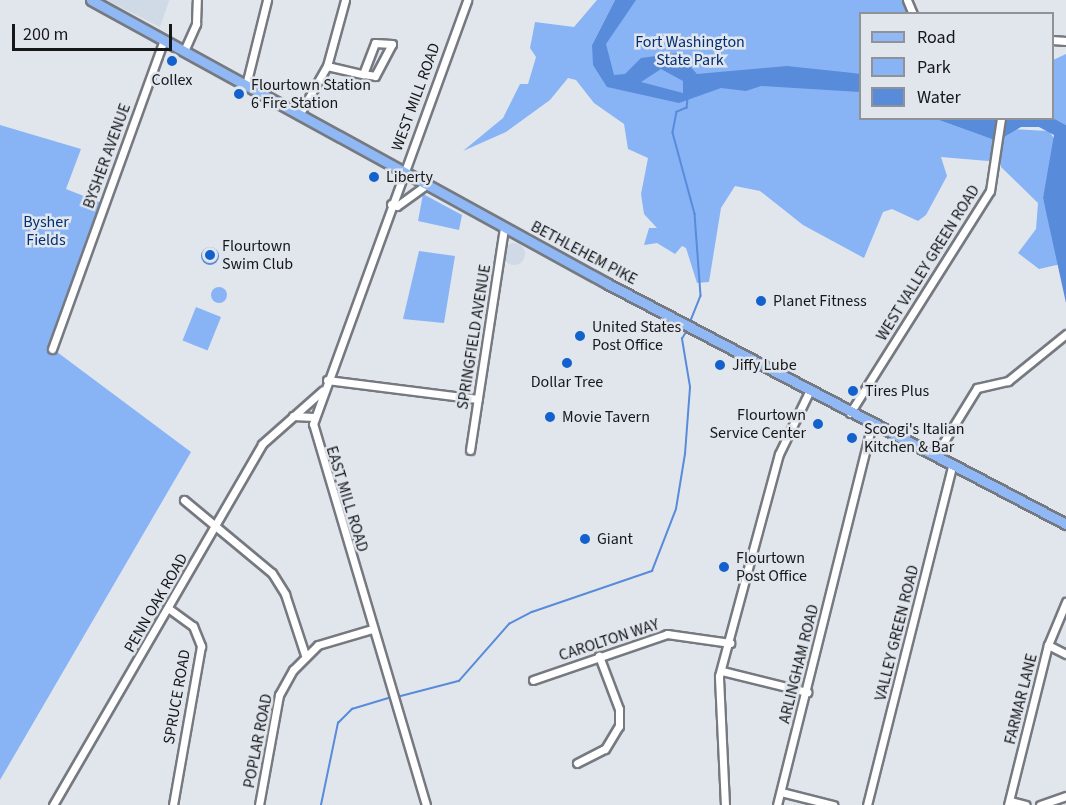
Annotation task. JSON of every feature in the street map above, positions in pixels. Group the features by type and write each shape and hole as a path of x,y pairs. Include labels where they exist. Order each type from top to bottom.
{"main road":[{"name":"BETHLEHEM PIKE","path":"92,0 402,173 809,392 1066,524"}],"street":[{"path":"184,51 196,24 197,0"},
{"path":"246,85 267,0"},
{"path":"299,115 327,66 345,0"},
{"name":"WEST MILL ROAD","path":"391,204 466,0"},
{"name":"BYSHER AVENUE","path":"52,349 164,40"},
{"path":"327,66 363,74 382,73 392,44 375,43 363,74"},
{"name":"WEST VALLEY GREEN ROAD","path":"850,413 990,191 1001,120"},
{"path":"391,204 397,206 426,185"},
{"name":"EAST MILL ROAD","path":"391,204 314,417 322,464 426,805"},
{"name":"SPRINGFIELD AVENUE","path":"470,450 504,227"},
{"path":"935,456 977,388 1008,381 1066,334"},
{"path":"327,380 478,399"},
{"name":"PENN OAK ROAD","path":"53,805 262,444 286,419 323,390"},
{"path":"725,805 722,670 779,454 809,392"},
{"path":"286,419 300,413 314,417"},
{"name":"ARLINGHAM ROAD","path":"777,805 872,425"},
{"name":"VALLEY GREEN ROAD","path":"867,805 952,467"},
{"path":"184,500 218,523 281,587 305,655"},
{"name":"FARMAR LANE","path":"1009,803 1048,645 1066,602"},
{"name":"SPRUCE ROAD","path":"168,608 193,626 201,646 173,805"},
{"name":"POPLAR ROAD","path":"259,805 279,695 305,655 318,645 372,629"},
{"name":"CAROLTON WAY","path":"533,680 598,656 674,633 730,643"},
{"path":"1048,645 1066,654"},
{"path":"577,764 605,749 619,726 619,709 598,656"},
{"path":"722,670 807,692"},
{"path":"781,792 833,805"},
{"path":"1040,805 1066,796"},
{"path":"1009,803 1026,805"}],"shaded area":[{"path":"106,0 169,0 169,1 160,27"},
{"path":"514,243 522,246 525,254 522,262 514,265 506,262 503,254 506,246"}],"green space":[{"name":"Fort Washington State Park","path":"597,0 615,0 592,45 612,88 621,89 596,52 624,0 903,0 909,12 859,12 859,120 939,120 997,141 1013,129 1049,131 1056,141 1043,198 1061,264 1039,269 1018,253 1036,229 1038,203 1001,167 1000,150 988,161 941,157 947,176 926,215 918,221 892,209 883,212 864,258 803,225 760,191 735,186 721,208 709,282 697,283 686,248 682,246 675,254 657,243 644,245 649,228 657,228 644,214 641,194 648,158 628,149 624,124 594,103 576,80 568,78 550,100 506,132 463,151 503,118 520,84 528,84 536,57 530,48 535,22 574,27"},
{"path":"1066,54 1066,125 1054,119 1054,60"},
{"name":"Bysher Fields","path":"0,125 81,149 66,189 104,204 53,349 191,452 0,780"},
{"path":"423,194 462,215 459,230 418,221"},
{"path":"419,251 455,256 444,323 403,319"},
{"path":"219,287 225,289 227,295 225,301 219,303 213,301 211,295 213,289"},
{"path":"196,307 221,317 208,350 183,340"}],"water":[{"path":"615,0 636,0 606,44 614,75 625,74 641,58 678,53 697,74 787,66 859,74 859,92 761,86 746,91 721,88 679,103 607,87 593,65 592,45","holes":["661,69 683,81 683,93 641,82"]},
{"path":"1054,119 1066,125 1066,303 1043,198 1054,135 1039,127 1021,127 997,141 939,120"},
{"name":"Flourtown Swim Club","path":"206,247 214,247 219,252 217,263 206,265 201,260 201,252"}],"waterway":[{"path":"688,99 687,108 677,112 673,133 695,214 701,296 690,323"},
{"path":"397,697 459,681 509,624 532,612 652,571 676,509 685,454 690,387 682,339 687,330"},
{"path":"321,805 338,723 352,709 392,697"}],"place":[{"name":"Collex","path":"172,61"},
{"name":"Flourtown Station 6 Fire Station","path":"239,94"},
{"name":"Liberty","path":"374,177"},
{"name":"Flourtown Swim Club","path":"210,255"},
{"name":"Planet Fitness","path":"761,301"},
{"name":"United States Post Office","path":"580,336"},
{"name":"Dollar Tree","path":"567,363"},
{"name":"Jiffy Lube","path":"720,365"},
{"name":"Tires Plus","path":"853,391"},
{"name":"Movie Tavern","path":"550,417"},
{"name":"Flourtown Service Center","path":"818,424"},
{"name":"Scoogi's Italian Kitchen & Bar","path":"852,438"},
{"name":"Giant","path":"585,539"},
{"name":"Flourtown Post Office","path":"724,567"}]}
